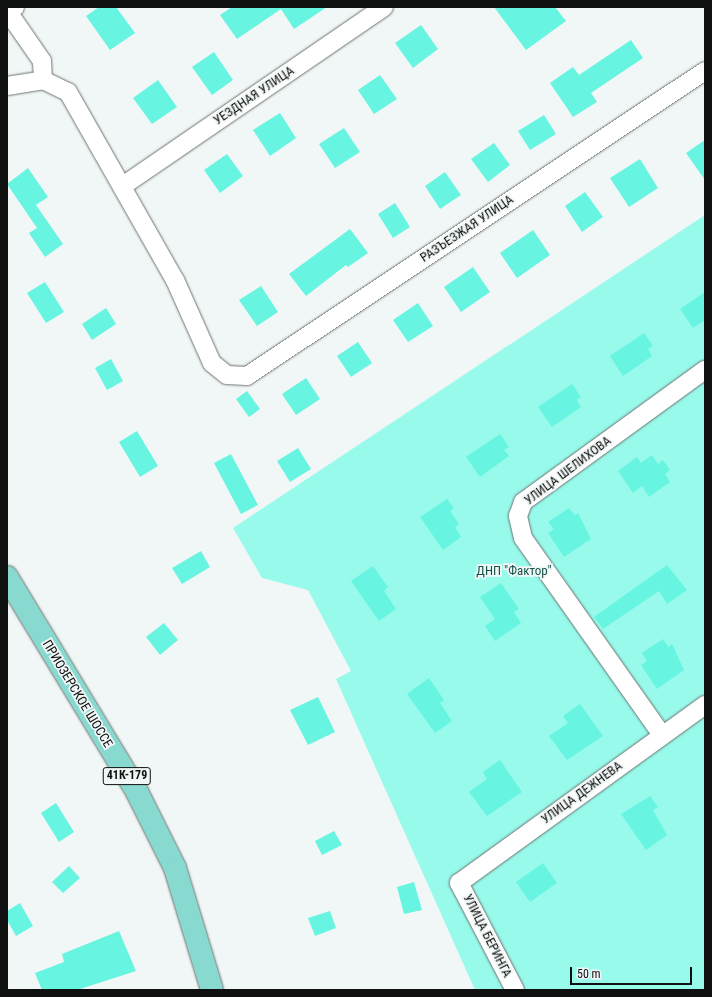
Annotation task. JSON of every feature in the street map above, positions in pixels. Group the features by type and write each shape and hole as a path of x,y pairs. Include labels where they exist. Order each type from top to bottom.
{"main road":[{"name":"ПРИОЗЕРСКОЕ ШОССЕ","path":"7,578 137,792 172,861 212,990"}],"street":[{"path":"15,7 8,12 42,60 43,80"},
{"name":"УЕЗДНАЯ УЛИЦА","path":"124,185 384,7"},
{"name":"РАЗЪЕЗЖАЯ УЛИЦА","path":"124,185 175,280 212,363 227,375 246,376 705,71"},
{"path":"7,86 43,80 68,92 124,185"},
{"name":"УЛИЦА ШЕЛИХОВА","path":"662,735 523,538 518,516 523,502 705,370"},
{"name":"УЛИЦА ДЕЖНЕВА","path":"459,882 705,705"},
{"name":"УЛИЦА БЕРИНГА","path":"459,882 515,990"}],"green space":[{"name":"ДНП \"Фактор\"","path":"705,215 705,990 475,990 336,679 351,671 308,590 262,578 233,528"}],"building":[{"path":"99,7 116,7 135,33 110,50 86,16"},
{"path":"232,7 327,7 294,29 281,9 237,39 220,15"},
{"path":"494,7 555,7 566,21 526,50"},
{"path":"421,25 438,49 413,68 395,43"},
{"path":"631,40 643,58 591,93 597,102 573,117 550,83 573,67 579,75"},
{"path":"214,52 233,80 212,95 192,67"},
{"path":"380,75 397,99 374,114 358,90"},
{"path":"158,80 177,107 152,124 133,98"},
{"path":"280,113 296,138 270,156 253,130"},
{"path":"544,115 556,134 530,150 518,131"},
{"path":"344,128 360,152 335,168 319,144"},
{"path":"705,140 705,180 686,153"},
{"path":"494,143 510,165 488,182 471,159"},
{"path":"227,154 243,176 220,193 204,170"},
{"path":"640,159 658,188 629,207 610,178"},
{"path":"28,168 48,197 36,205 63,244 45,257 29,233 37,228 7,184"},
{"path":"445,172 461,195 440,209 425,186"},
{"path":"585,192 603,217 582,232 565,206"},
{"path":"395,203 410,227 393,238 378,214"},
{"path":"350,229 368,253 348,267 346,265 306,296 289,274"},
{"path":"533,230 550,255 517,278 500,253"},
{"path":"473,267 490,292 461,312 444,287"},
{"path":"45,282 64,312 46,323 27,293"},
{"path":"261,286 278,312 257,326 239,300"},
{"path":"705,292 705,320 693,328 680,309"},
{"path":"418,303 433,326 408,342 393,320"},
{"path":"106,308 116,324 92,340 82,324"},
{"path":"644,333 653,346 648,349 652,356 623,376 610,356"},
{"path":"358,342 372,363 351,377 337,356"},
{"path":"111,359 123,381 107,390 95,368"},
{"path":"306,378 320,399 296,415 282,394"},
{"path":"572,384 581,397 577,400 581,407 552,427 538,407"},
{"path":"247,391 260,409 249,417 236,399"},
{"path":"137,431 158,466 140,477 119,442"},
{"path":"500,434 509,447 504,450 509,456 480,477 466,457"},
{"path":"298,448 311,469 290,482 277,461"},
{"path":"231,454 258,505 241,514 214,463"},
{"path":"652,455 658,464 663,460 670,470 665,474 670,482 649,497 642,486 633,493 618,471 637,457 641,463"},
{"path":"447,499 454,508 450,511 459,524 455,527 461,537 443,550 420,517"},
{"path":"569,508 575,515 578,513 591,539 564,557 548,533 554,529 548,522"},
{"path":"201,551 210,567 182,584 172,568"},
{"path":"667,565 687,590 667,604 659,591 603,629 594,617"},
{"path":"373,566 388,587 384,591 396,609 379,621 351,581"},
{"path":"501,583 519,609 514,612 521,623 495,641 485,626 495,619 480,597"},
{"path":"164,623 178,640 160,655 146,637"},
{"path":"663,639 668,647 672,644 684,670 657,689 641,665 647,661 642,653"},
{"path":"429,678 444,700 440,703 452,721 435,733 407,694"},
{"path":"318,697 335,732 308,745 290,710"},
{"path":"580,704 603,736 567,760 549,736 568,723 563,716"},
{"path":"500,760 522,792 487,816 469,792 487,779 483,772"},
{"path":"650,796 658,807 653,810 667,835 646,850 621,814"},
{"path":"56,803 74,832 59,842 41,813"},
{"path":"334,831 342,845 322,855 315,841"},
{"path":"543,863 557,883 530,902 516,882"},
{"path":"69,866 80,878 63,893 52,882"},
{"path":"414,882 422,910 404,914 397,887"},
{"path":"20,903 33,926 16,936 7,920 7,911"},
{"path":"330,911 336,928 315,936 308,918"},
{"path":"119,931 136,971 77,990 42,990 35,973 64,962 62,954"}]}
